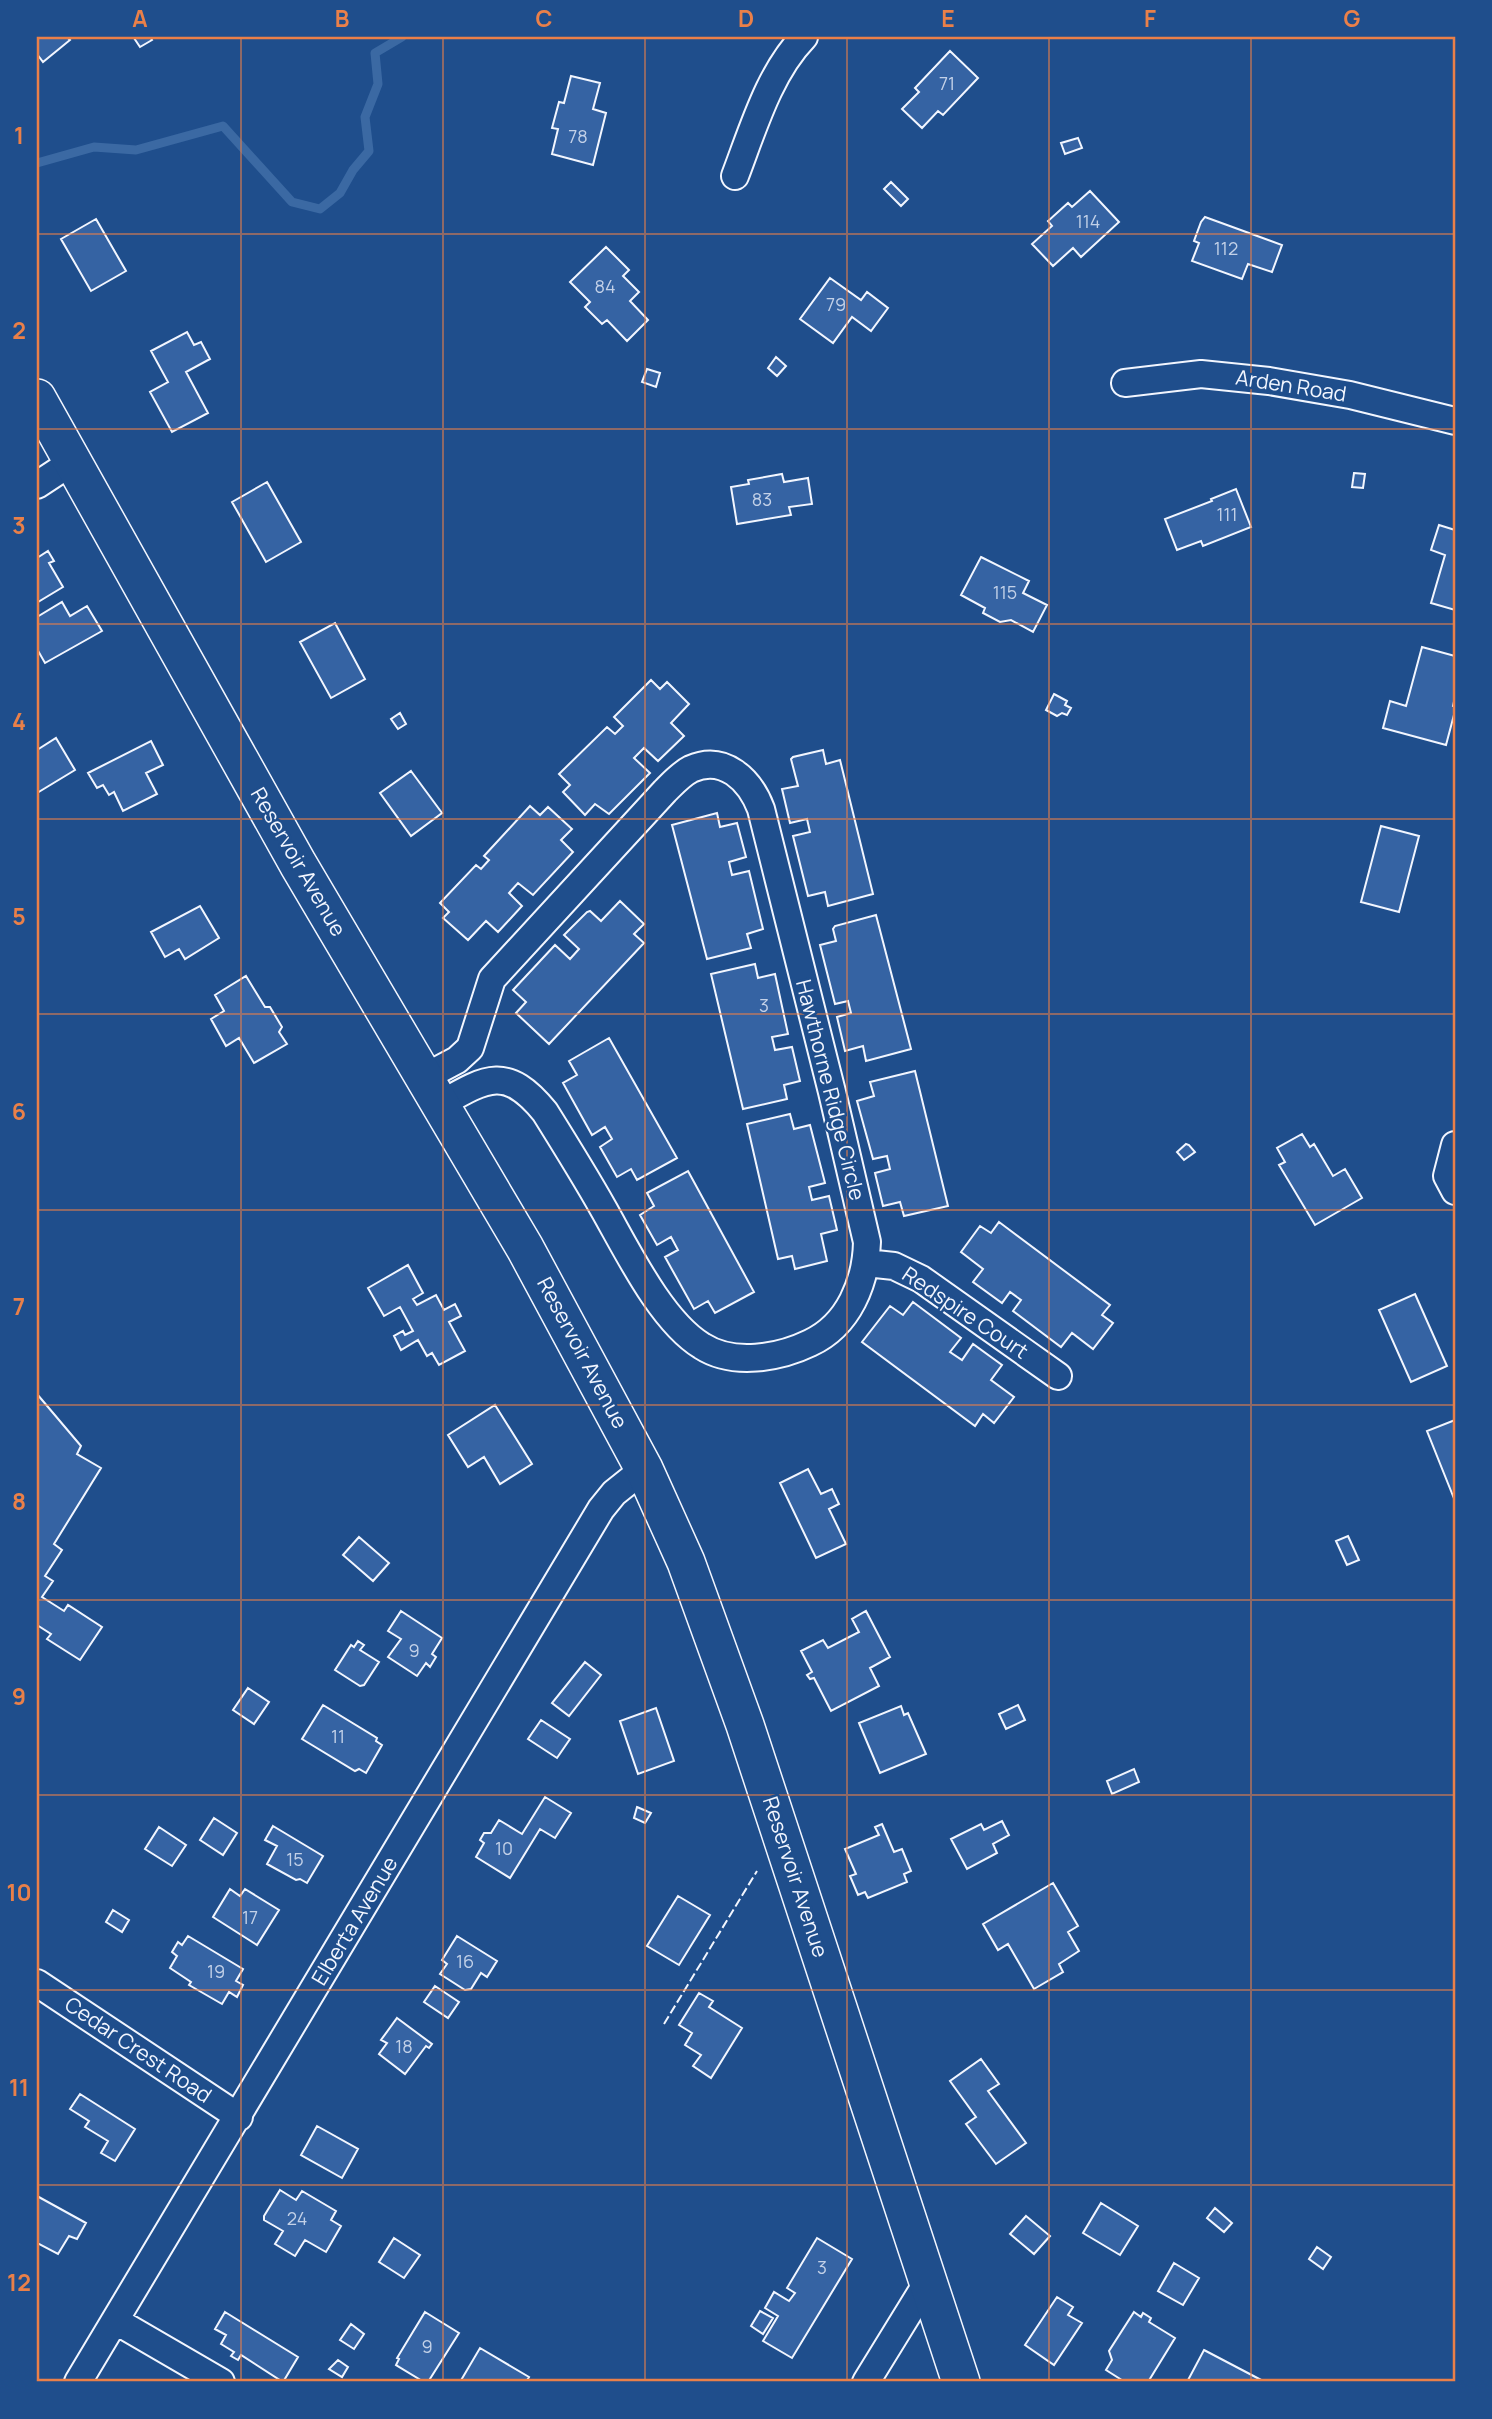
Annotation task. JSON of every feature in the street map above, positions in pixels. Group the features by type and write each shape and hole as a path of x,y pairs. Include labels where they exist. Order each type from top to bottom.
{"main road":[{"name":"Reservoir Avenue","path":"37,398 298,864 538,1272 644,1469 686,1562 745,1725 961,2382"}],"street":[{"path":"736,176 758,117 789,53 804,37"},
{"name":"Arden Road","path":"1125,383 1201,374 1269,380 1350,395 1455,421"},
{"path":"37,485 72,462"},
{"name":"Hawthorne Ridge Circle","path":"708,766 732,770 750,785 761,809 832,1092 867,1242 866,1263 858,1291 835,1326 817,1340 770,1356 732,1357 716,1353 690,1338 660,1302 571,1153 534,1098 520,1086 488,1080 474,1085 433,1091 470,1048 488,989 497,972 665,791 681,775 693,768 708,766"},
{"path":"1455,1144 1447,1175 1455,1191"},
{"name":"Redspire Court","path":"866,1263 894,1266 921,1279 1058,1376"},
{"name":"Elberta Avenue","path":"78,2382 601,1509 614,1493 644,1469"},
{"name":"Cedar Crest Road","path":"37,1983 239,2117"},
{"path":"866,2382 927,2283"},
{"path":"116,2321 221,2382"}],"building":[{"path":"37,37 67,37 70,40 43,62 37,54"},
{"path":"150,37 152,40 140,47 134,38"},
{"path":"950,51 978,78 943,115 938,111 922,128 902,109 919,92 915,88"},
{"path":"571,76 600,83 593,109 606,113 593,165 552,154 558,129 552,128 559,102 564,103"},
{"path":"1078,138 1082,148 1065,154 1061,143"},
{"path":"891,182 908,199 901,206 884,189"},
{"path":"1090,191 1119,222 1081,257 1073,248 1053,266 1032,244 1052,226 1048,221 1068,203 1072,207"},
{"path":"1205,217 1282,245 1272,272 1248,264 1242,279 1192,261 1199,243 1194,241"},
{"path":"96,219 126,271 91,291 61,239"},
{"path":"606,247 629,270 623,276 639,292 630,301 648,320 627,341 607,320 602,324 585,307 590,302 570,282"},
{"path":"830,278 861,300 867,292 888,308 871,331 852,317 833,343 800,319"},
{"path":"187,332 194,345 201,342 210,359 186,372 208,413 172,432 150,392 168,382 151,351"},
{"path":"776,357 786,366 777,376 768,368"},
{"path":"647,369 660,373 656,387 642,382"},
{"path":"1354,473 1365,474 1363,488 1352,487"},
{"path":"782,474 784,482 808,478 812,504 789,507 791,515 737,524 731,487 749,484 748,480"},
{"path":"267,482 301,542 266,562 232,502"},
{"path":"1236,489 1251,527 1203,546 1201,541 1177,550 1165,519"},
{"path":"1439,525 1455,530 1455,610 1431,603 1445,555 1431,550"},
{"path":"48,551 54,561 49,563 63,587 38,602 37,558"},
{"path":"981,557 1029,581 1023,593 1047,605 1033,632 1011,620 1000,622 983,613 985,608 961,595"},
{"path":"62,602 70,616 87,606 102,631 45,663 37,649 37,617"},
{"path":"335,623 365,679 331,698 300,642"},
{"path":"1422,647 1455,656 1455,711 1446,745 1383,728 1390,701 1406,706"},
{"path":"651,680 660,689 667,682 689,704 671,723 684,736 658,761 644,748 634,758 650,773 609,814 595,804 585,815 563,792 570,785 559,774 607,727 615,734 623,726 614,717"},
{"path":"1054,694 1067,701 1065,705 1071,708 1067,715 1062,713 1057,716 1046,710"},
{"path":"400,713 406,724 398,729 391,719"},
{"path":"56,738 75,770 37,793 37,750"},
{"path":"151,741 163,765 146,773 157,794 123,811 114,792 109,795 103,785 97,788 88,773"},
{"path":"823,750 826,764 840,760 873,894 828,906 825,892 808,896 793,836 810,832 807,819 790,823 782,789 798,786 791,759 793,757"},
{"path":"411,771 442,813 411,836 380,793"},
{"path":"530,806 540,815 548,807 572,829 561,840 573,852 533,895 518,883 509,893 522,906 498,932 486,921 468,940 443,918 449,912 440,903 476,865 481,869 489,860 484,856"},
{"path":"717,813 720,827 737,823 746,857 729,862 732,875 749,871 763,929 747,934 751,948 707,959 672,825"},
{"path":"1381,826 1419,836 1399,912 1361,902"},
{"path":"620,901 644,924 634,934 644,943 549,1044 516,1013 526,1002 513,990 555,945 570,959 579,949 564,935 587,912 590,911 601,921"},
{"path":"200,906 219,938 185,959 179,949 165,957 151,932"},
{"path":"876,915 911,1049 866,1061 863,1046 845,1051 837,1017 851,1013 848,1001 835,1004 820,945 836,941 833,929 835,926"},
{"path":"755,964 758,978 775,974 788,1034 772,1037 775,1050 792,1047 800,1081 784,1085 787,1099 743,1109 711,974"},
{"path":"246,976 265,1007 270,1007 282,1027 279,1032 287,1044 254,1063 239,1038 226,1046 211,1019 224,1011 215,995"},
{"path":"609,1038 677,1158 637,1180 631,1169 617,1177 600,1147 612,1139 605,1127 592,1135 563,1083 577,1075 569,1061"},
{"path":"915,1071 948,1206 904,1216 900,1202 883,1206 875,1173 890,1169 887,1156 873,1159 857,1101 874,1096 870,1082"},
{"path":"790,1114 794,1129 810,1125 825,1183 809,1187 812,1200 829,1196 837,1230 821,1234 827,1261 795,1269 792,1256 778,1259 747,1124"},
{"path":"1302,1134 1310,1147 1314,1144 1333,1176 1345,1169 1362,1198 1315,1225 1279,1165 1285,1162 1277,1148"},
{"path":"1186,1144 1195,1152 1184,1160 1177,1152"},
{"path":"688,1171 754,1292 715,1313 708,1301 694,1309 665,1257 678,1250 671,1237 657,1245 640,1215 654,1206 647,1193"},
{"path":"999,1222 1110,1305 1102,1315 1113,1323 1093,1349 1072,1333 1061,1347 1013,1311 1021,1300 1010,1292 1002,1303 973,1282 983,1269 961,1252 980,1226 991,1233"},
{"path":"408,1265 423,1293 413,1299 417,1305 436,1295 444,1310 455,1304 461,1316 449,1322 465,1351 439,1365 432,1353 427,1356 418,1340 401,1350 394,1336 403,1331 405,1335 413,1331 400,1307 384,1316 368,1288"},
{"path":"1415,1294 1447,1366 1411,1382 1379,1310"},
{"path":"913,1302 961,1338 950,1352 962,1360 973,1344 1002,1365 991,1380 1014,1397 994,1423 983,1414 975,1426 862,1342 890,1306 903,1315"},
{"path":"37,1394 81,1446 77,1454 101,1468 54,1544 62,1550 45,1576 53,1581 42,1597 64,1611 68,1605 102,1627 80,1660 47,1639 51,1634 37,1625"},
{"path":"495,1405 532,1464 500,1484 484,1457 468,1467 448,1435"},
{"path":"1455,1420 1455,1501 1427,1431"},
{"path":"808,1469 821,1494 832,1489 839,1504 829,1509 846,1544 816,1558 780,1483"},
{"path":"1348,1536 1359,1560 1347,1565 1336,1541"},
{"path":"359,1537 389,1563 373,1581 343,1555"},
{"path":"401,1611 442,1638 432,1654 436,1657 430,1667 426,1663 417,1676 388,1657 401,1639 388,1631"},
{"path":"866,1611 890,1657 870,1668 879,1686 831,1711 814,1678 810,1679 807,1675 812,1672 801,1651 823,1640 828,1648 859,1632 852,1619"},
{"path":"358,1641 364,1645 360,1650 379,1662 364,1685 360,1686 335,1670 351,1645 354,1647"},
{"path":"585,1662 601,1675 569,1716 552,1703"},
{"path":"248,1688 269,1702 254,1724 233,1710"},
{"path":"323,1705 377,1738 376,1741 382,1745 366,1773 359,1769 355,1771 302,1739"},
{"path":"1018,1705 1025,1720 1006,1729 999,1714"},
{"path":"901,1706 904,1715 908,1713 926,1754 880,1773 859,1723"},
{"path":"656,1708 674,1761 638,1774 620,1721"},
{"path":"541,1720 570,1739 557,1758 528,1739"},
{"path":"1134,1769 1139,1782 1112,1794 1107,1781"},
{"path":"545,1797 571,1813 555,1838 540,1829 510,1878 476,1857 484,1843 480,1840 484,1833 491,1833 499,1820 522,1834"},
{"path":"637,1807 651,1813 645,1823 634,1818"},
{"path":"214,1818 237,1833 223,1855 200,1840"},
{"path":"1002,1821 1009,1835 993,1844 997,1853 967,1869 951,1839 981,1824 984,1830"},
{"path":"882,1824 894,1852 902,1849 911,1871 904,1874 907,1882 868,1898 865,1892 858,1895 850,1876 856,1874 845,1849 879,1835 875,1827"},
{"path":"273,1826 323,1856 307,1883 267,1864 277,1846 265,1840"},
{"path":"159,1827 186,1845 172,1866 145,1849"},
{"path":"1053,1883 1078,1926 1068,1932 1079,1951 1059,1964 1063,1972 1034,1989 1008,1944 998,1950 983,1924"},
{"path":"230,1889 240,1896 245,1889 279,1910 257,1945 213,1917"},
{"path":"678,1896 710,1915 679,1965 647,1946"},
{"path":"113,1910 129,1920 122,1932 106,1922"},
{"path":"188,1936 243,1969 236,1981 243,1985 237,1997 229,1992 222,2004 189,1985 191,1982 170,1968 177,1956 172,1952 178,1942 182,1945"},
{"path":"457,1936 497,1961 487,1977 481,1973 471,1989 465,1990 440,1974 447,1964 442,1960"},
{"path":"435,1986 459,2002 448,2018 424,2002"},
{"path":"699,1993 713,2001 709,2007 742,2028 711,2078 693,2066 701,2055 685,2045 692,2033 679,2025"},
{"path":"397,2018 432,2044 429,2048 426,2046 405,2074 379,2054 387,2043 381,2040"},
{"path":"981,2059 999,2084 988,2091 1026,2143 996,2164 966,2124 976,2117 950,2081"},
{"path":"80,2094 135,2129 115,2161 101,2153 108,2141 85,2127 89,2121 70,2109"},
{"path":"317,2126 358,2149 342,2178 301,2155"},
{"path":"280,2190 296,2200 302,2191 336,2211 331,2220 341,2226 326,2252 305,2240 295,2256 275,2244 283,2231 264,2220 264,2216"},
{"path":"37,2196 86,2223 77,2239 69,2236 58,2254 37,2243"},
{"path":"1101,2203 1138,2226 1120,2255 1083,2233"},
{"path":"1215,2208 1232,2223 1224,2232 1207,2218"},
{"path":"1026,2216 1050,2236 1034,2254 1010,2234"},
{"path":"394,2238 420,2255 404,2278 379,2262"},
{"path":"817,2238 852,2259 792,2358 763,2341 778,2316 765,2308 774,2292 789,2301 795,2293 787,2288"},
{"path":"1317,2247 1331,2257 1323,2269 1309,2259"},
{"path":"1174,2263 1199,2278 1183,2305 1158,2291"},
{"path":"1057,2297 1073,2307 1068,2315 1082,2323 1054,2365 1025,2345"},
{"path":"760,2311 773,2318 763,2334 751,2326"},
{"path":"225,2312 298,2357 283,2382 241,2355 238,2360 231,2356 234,2352 221,2344 226,2335 215,2329"},
{"path":"425,2312 459,2333 428,2382 396,2365 399,2359 397,2358"},
{"path":"1134,2312 1141,2317 1143,2313 1151,2318 1149,2322 1175,2338 1148,2382 1125,2382 1106,2370 1112,2360 1109,2351"},
{"path":"351,2324 364,2334 354,2349 340,2340"},
{"path":"480,2348 529,2377 526,2382 460,2382"},
{"path":"1204,2350 1265,2382 1187,2382"},
{"path":"338,2360 348,2367 342,2377 329,2369"}],"waterway":[{"path":"37,163 94,147 136,150 223,126 292,202 320,209 340,193 353,170 369,151 365,117 378,84 375,53 402,37"}],"fence":[{"path":"664,2024 757,1871"}]}
